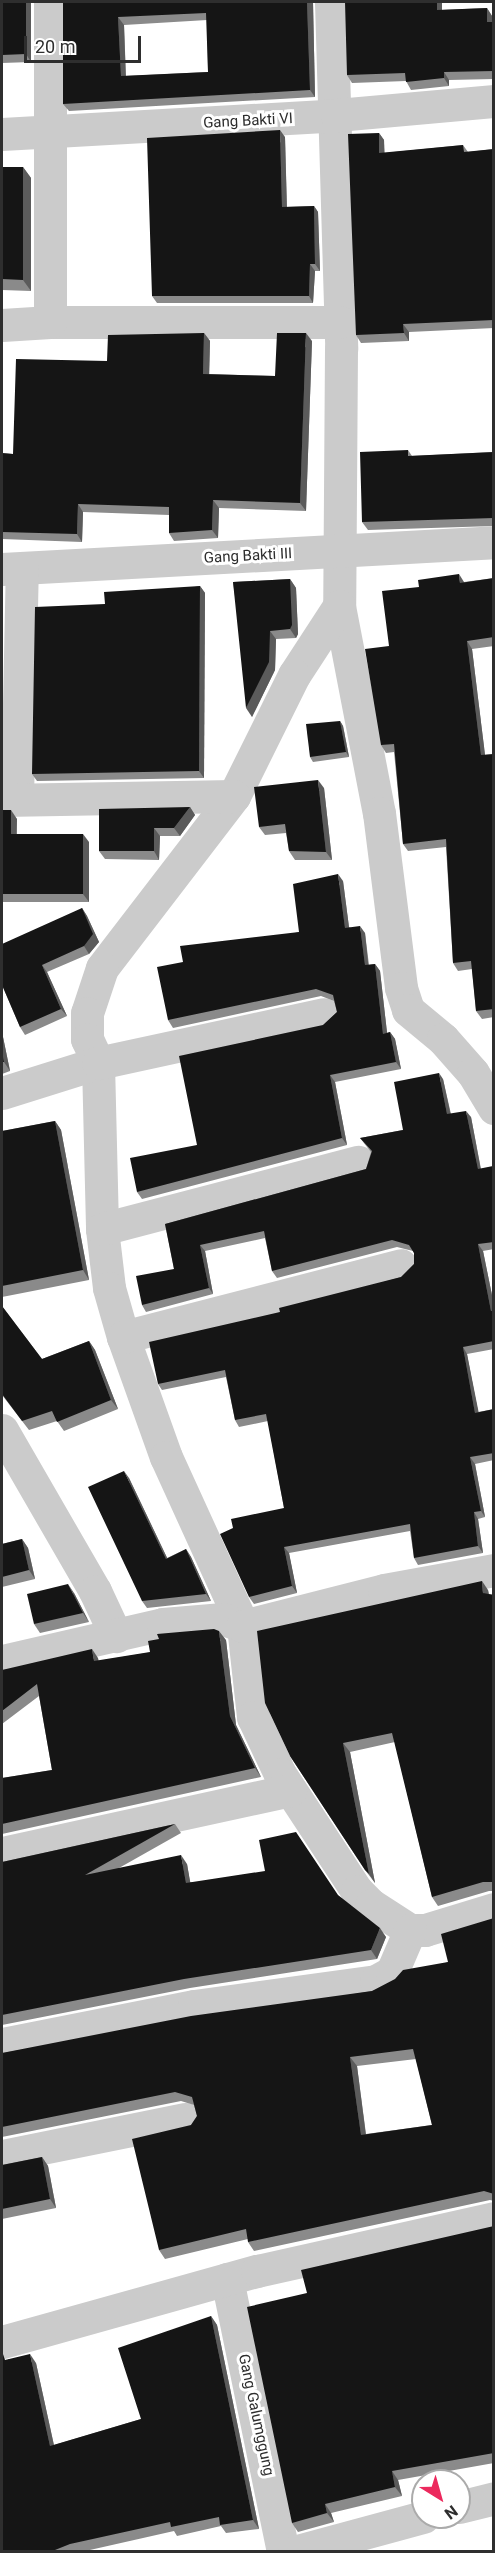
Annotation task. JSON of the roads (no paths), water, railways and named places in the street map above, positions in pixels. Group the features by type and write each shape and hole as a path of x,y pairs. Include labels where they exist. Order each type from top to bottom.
{"street":[{"path":"50,2 50,322"},
{"path":"331,2 337,115 340,322 339,606 379,813 401,988 408,1010 458,1056 494,1108"},
{"name":"Gang Bakti VI","path":"2,134 337,115 494,101"},
{"path":"2,325 50,322 340,322"},
{"name":"Gang Bakti III","path":"12,569 494,542"},
{"path":"12,569 9,800 234,796"},
{"path":"339,606 294,675 234,796 102,968 87,1013 87,1039 98,1064 102,1229 109,1288 123,1337 166,1456 243,1626 253,1718 290,1790 357,1891 371,1905 410,1930 425,1930 494,1909"},
{"path":"2,1092 98,1064 324,1014"},
{"path":"102,1229 358,1162"},
{"path":"123,1337 401,1265"},
{"path":"2,1431 95,1591 116,1636"},
{"path":"2,1661 206,1619 223,1619 243,1626 384,1590 494,1570"},
{"path":"2,1853 290,1790"},
{"path":"2,2044 194,2006 376,1981 392,1972 410,1930"},
{"path":"2,2156 185,2119"},
{"path":"2,2342 227,2279 494,2218"},
{"name":"Gang Galumggung","path":"227,2279 283,2552"},
{"path":"471,2504 494,2498"},
{"path":"294,2552 411,2520"}]}
